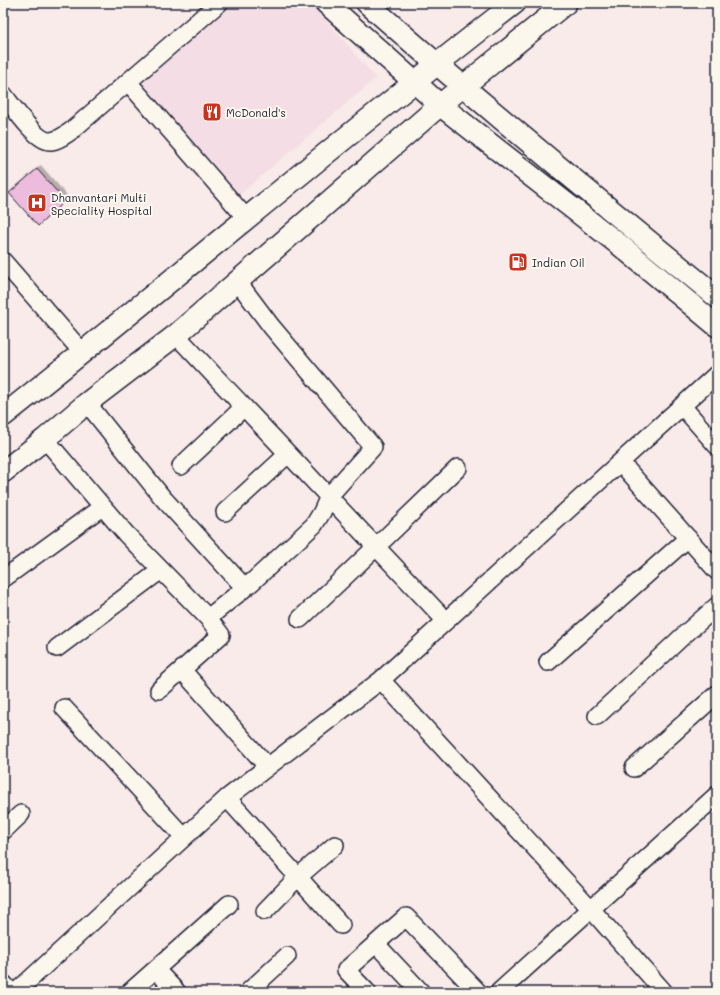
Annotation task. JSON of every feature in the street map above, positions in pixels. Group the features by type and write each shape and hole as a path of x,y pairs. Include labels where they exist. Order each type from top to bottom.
{"street":[{"path":"3,94 31,129 42,138 50,142 60,139 219,3"},
{"path":"326,3 440,105 621,246 717,326"},
{"path":"367,3 572,180 717,297"},
{"path":"3,415 83,353 436,64 515,3"},
{"path":"3,472 87,403 176,335 440,105 566,3"},
{"path":"128,82 247,219"},
{"path":"3,261 83,353"},
{"path":"208,618 245,588 314,525 329,496 373,447 271,326 238,282"},
{"path":"176,335 446,621"},
{"path":"16,992 227,798 381,680 717,374"},
{"path":"87,403 162,497 245,588"},
{"path":"682,406 717,446"},
{"path":"181,466 244,407"},
{"path":"45,439 102,507 208,618 221,635 159,690"},
{"path":"225,512 288,454"},
{"path":"621,463 717,571"},
{"path":"300,619 458,468"},
{"path":"3,579 102,507"},
{"path":"548,662 688,538"},
{"path":"57,648 161,570"},
{"path":"597,716 717,606"},
{"path":"182,670 267,766"},
{"path":"381,680 591,908 661,991"},
{"path":"634,768 717,694"},
{"path":"64,708 184,837"},
{"path":"499,992 717,795"},
{"path":"227,798 341,925"},
{"path":"3,831 21,814"},
{"path":"265,911 298,877 335,845"},
{"path":"130,992 229,904"},
{"path":"367,992 346,970 406,916 478,992"},
{"path":"376,944 421,992"},
{"path":"248,992 287,956"},
{"path":"156,970 177,992"},
{"path":"3,986 8,992"}],"shaded area":[{"path":"230,3 311,3 376,78 238,196 139,81"}],"building":[{"path":"37,169 65,201 38,226 9,193"}],"place":[{"name":"McDonald's","path":"212,112"},
{"name":"Dhanvantari Multi Speciality Hospital","path":"37,203"},
{"name":"Indian Oil","path":"518,262"}]}
